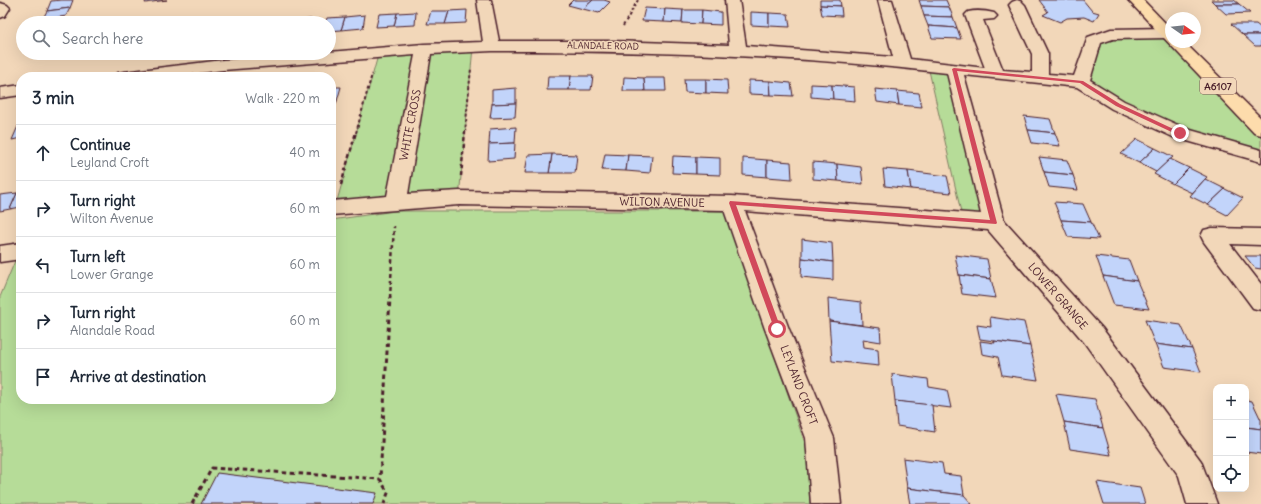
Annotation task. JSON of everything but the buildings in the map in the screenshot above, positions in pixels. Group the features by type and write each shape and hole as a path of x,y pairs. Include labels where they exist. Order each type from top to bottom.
{"main road":[{"name":"A6107","path":"1135,0 1165,33"},
{"name":"A6107","path":"1180,48 1261,129"}],"street":[{"path":"484,0 492,46"},
{"path":"732,0 738,50"},
{"path":"886,0 903,63"},
{"path":"1017,5 1040,54 1040,78"},
{"path":"0,8 2,8 0,13"},
{"path":"989,16 973,15 996,74"},
{"path":"1081,82 1094,40 1111,34 1165,38"},
{"name":"ALANDALE ROAD","path":"336,55 492,46 612,46 738,50 903,63 1081,82 1118,105 1180,133 1261,156"},
{"name":"WHITE CROSS","path":"396,202 424,49"},
{"name":"ALANDALE ROAD","path":"162,72 223,64 275,60"},
{"name":"LOWER GRANGE","path":"954,69 994,223 1097,342 1191,470 1202,504"},
{"path":"0,93 16,91"},
{"name":"WILTON AVENUE","path":"336,208 459,198 732,203 994,223"},
{"name":"LEYLAND CROFT","path":"732,203 777,329 820,438 826,504"},
{"path":"1261,237 1212,236 1261,300"},
{"path":"0,254 16,252"}],"path":[{"path":"612,46 638,0"},
{"path":"459,198 473,47"},
{"path":"336,198 378,52"},
{"path":"384,504 388,493 380,479 396,202"},
{"path":"192,504 212,468 380,479"}],"green space":[{"path":"1165,33 1165,48 1177,48 1261,129 1261,154 1118,105 1081,82 1094,40"},
{"path":"473,47 459,198 336,208 379,52"},
{"path":"928,66 954,69 994,223 963,221"},
{"path":"395,211 724,211 806,446 810,504 0,504 0,297 15,261 16,404 336,404 336,219"}],"route":[{"path":"777,329 732,203 994,223 954,69 1081,82 1118,105 1180,133"}]}
